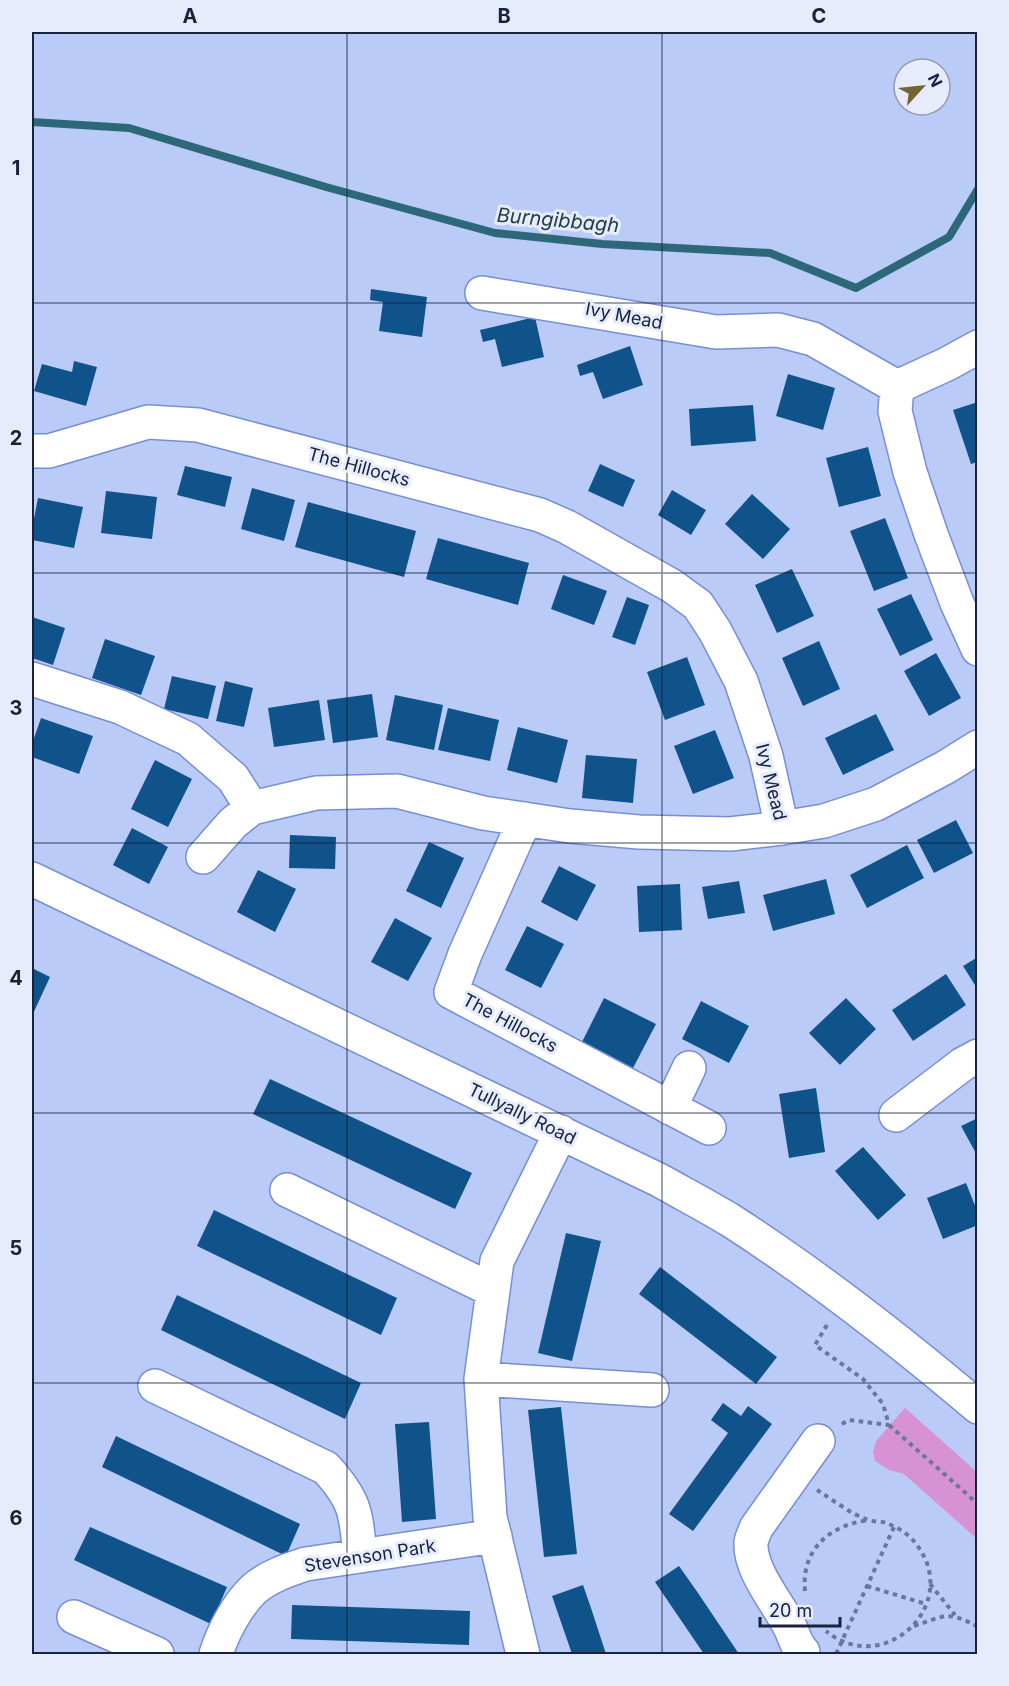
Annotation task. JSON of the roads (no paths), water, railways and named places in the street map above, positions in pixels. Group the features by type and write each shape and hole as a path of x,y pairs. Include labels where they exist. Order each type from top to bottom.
{"street":[{"name":"Ivy Mead","path":"482,293 716,332 778,330 813,339 897,387"},
{"path":"978,347 897,387 895,411 910,472 931,534 967,599 978,649"},
{"name":"The Hillocks","path":"32,451 49,451 148,422 198,425 540,515 567,527 672,586"},
{"name":"Ivy Mead","path":"672,586 698,605 716,631 741,681 766,756 782,828 824,821 876,804 946,767 978,747"},
{"path":"32,679 120,707 188,739 233,778 252,808"},
{"path":"203,857 233,823 252,808 316,793 397,791 483,813 570,826 639,832 730,834 782,828"},
{"name":"The Hillocks","path":"525,819 465,954 451,992 709,1128"},
{"name":"Tullyally Road","path":"32,879 561,1132 658,1180 729,1219 810,1274 909,1349 978,1407"},
{"path":"896,1114 963,1064 978,1056"},
{"path":"670,1108 689,1068"},
{"path":"523,1654 490,1517 481,1379 497,1261 561,1132"},
{"path":"287,1190 492,1290"},
{"path":"481,1379 652,1390"},
{"path":"155,1386 326,1468 344,1487 356,1513 360,1556"},
{"path":"808,1647 796,1646 791,1629 760,1575 753,1558 751,1541 756,1528 818,1441"},
{"name":"Stevenson Park","path":"216,1654 235,1614 254,1589 277,1575 306,1564 495,1536"},
{"path":"74,1617 157,1654"}],"waterway":[{"name":"Burngibbagh","path":"32,122 129,128 326,187 495,233 602,244 770,253 856,288 949,237 978,189"}]}
